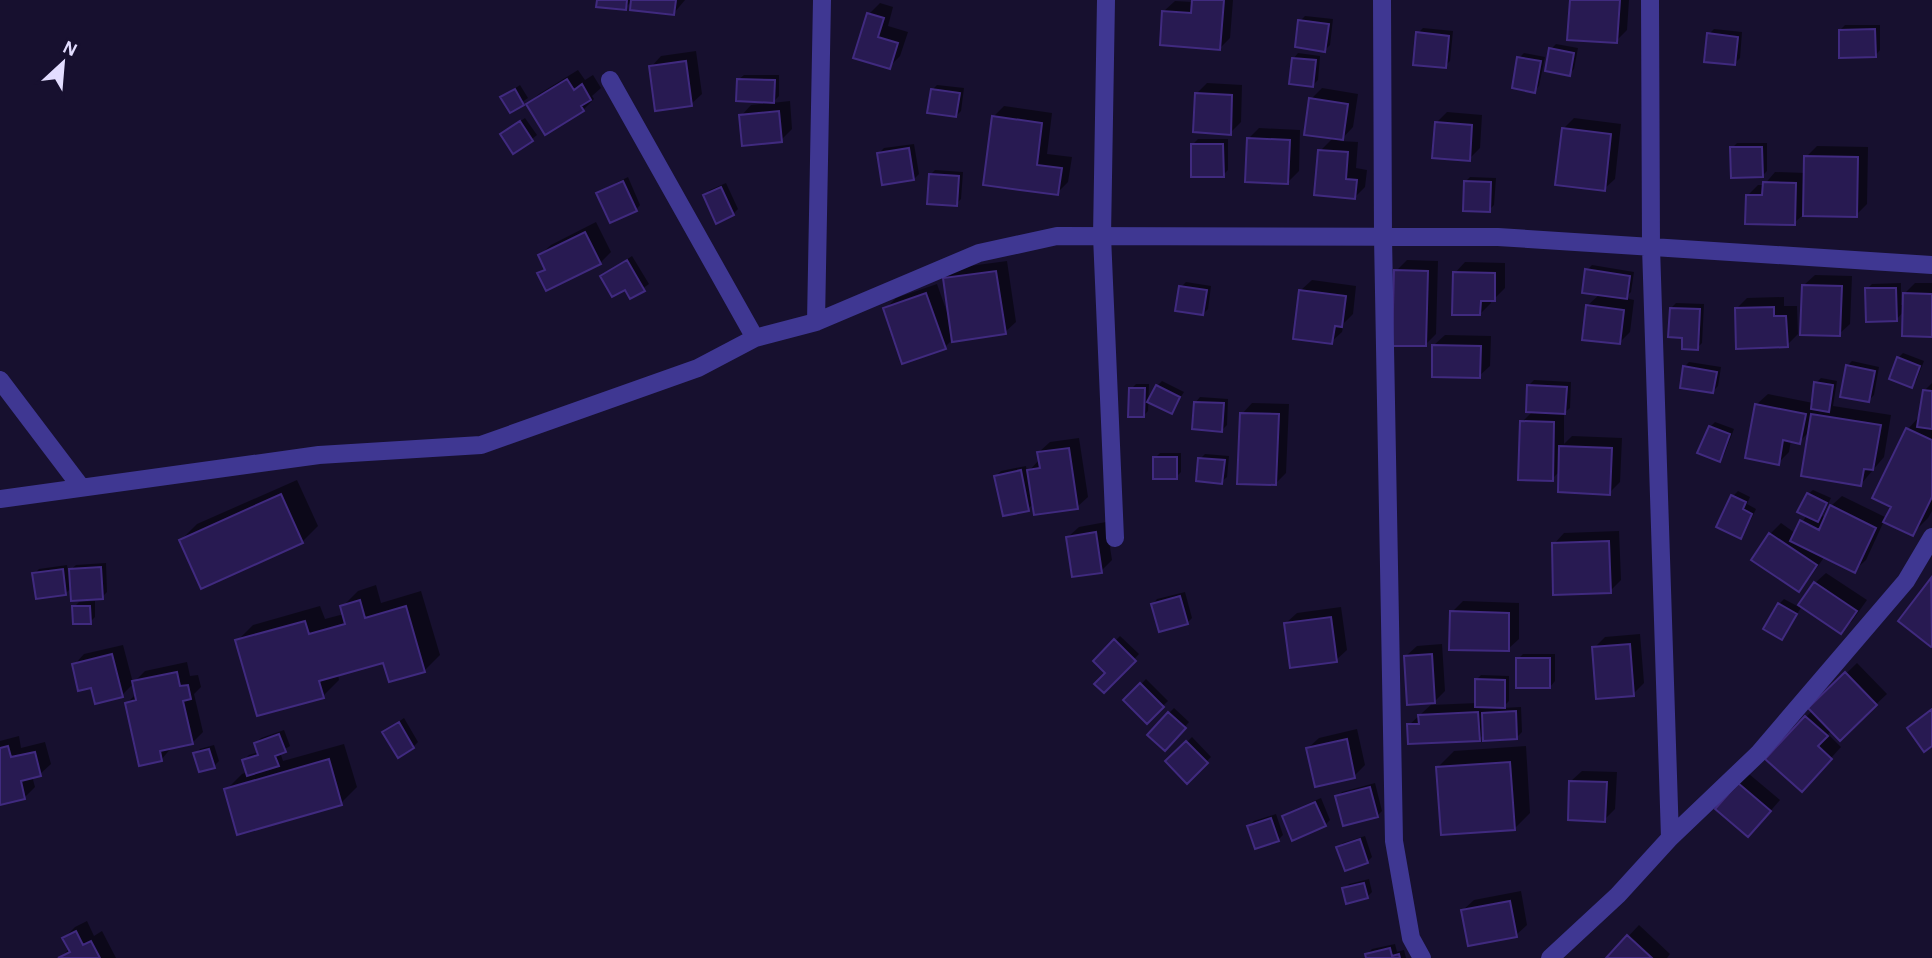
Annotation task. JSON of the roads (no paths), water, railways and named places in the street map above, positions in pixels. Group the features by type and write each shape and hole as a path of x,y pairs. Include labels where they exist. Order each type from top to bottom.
{"street":[{"path":"816,322 822,0"},
{"path":"1106,0 1102,236 1115,538"},
{"path":"1382,0 1383,237 1394,841 1411,938 1422,958"},
{"path":"1650,0 1651,247 1670,838"},
{"path":"610,79 755,338"},
{"path":"0,499 319,456 481,445 698,368 755,338 816,322 979,253 1057,236 1498,237 1932,265"},
{"path":"0,380 81,487"},
{"path":"1550,958 1618,895 1670,838 1766,744 1906,580 1932,537"}]}
